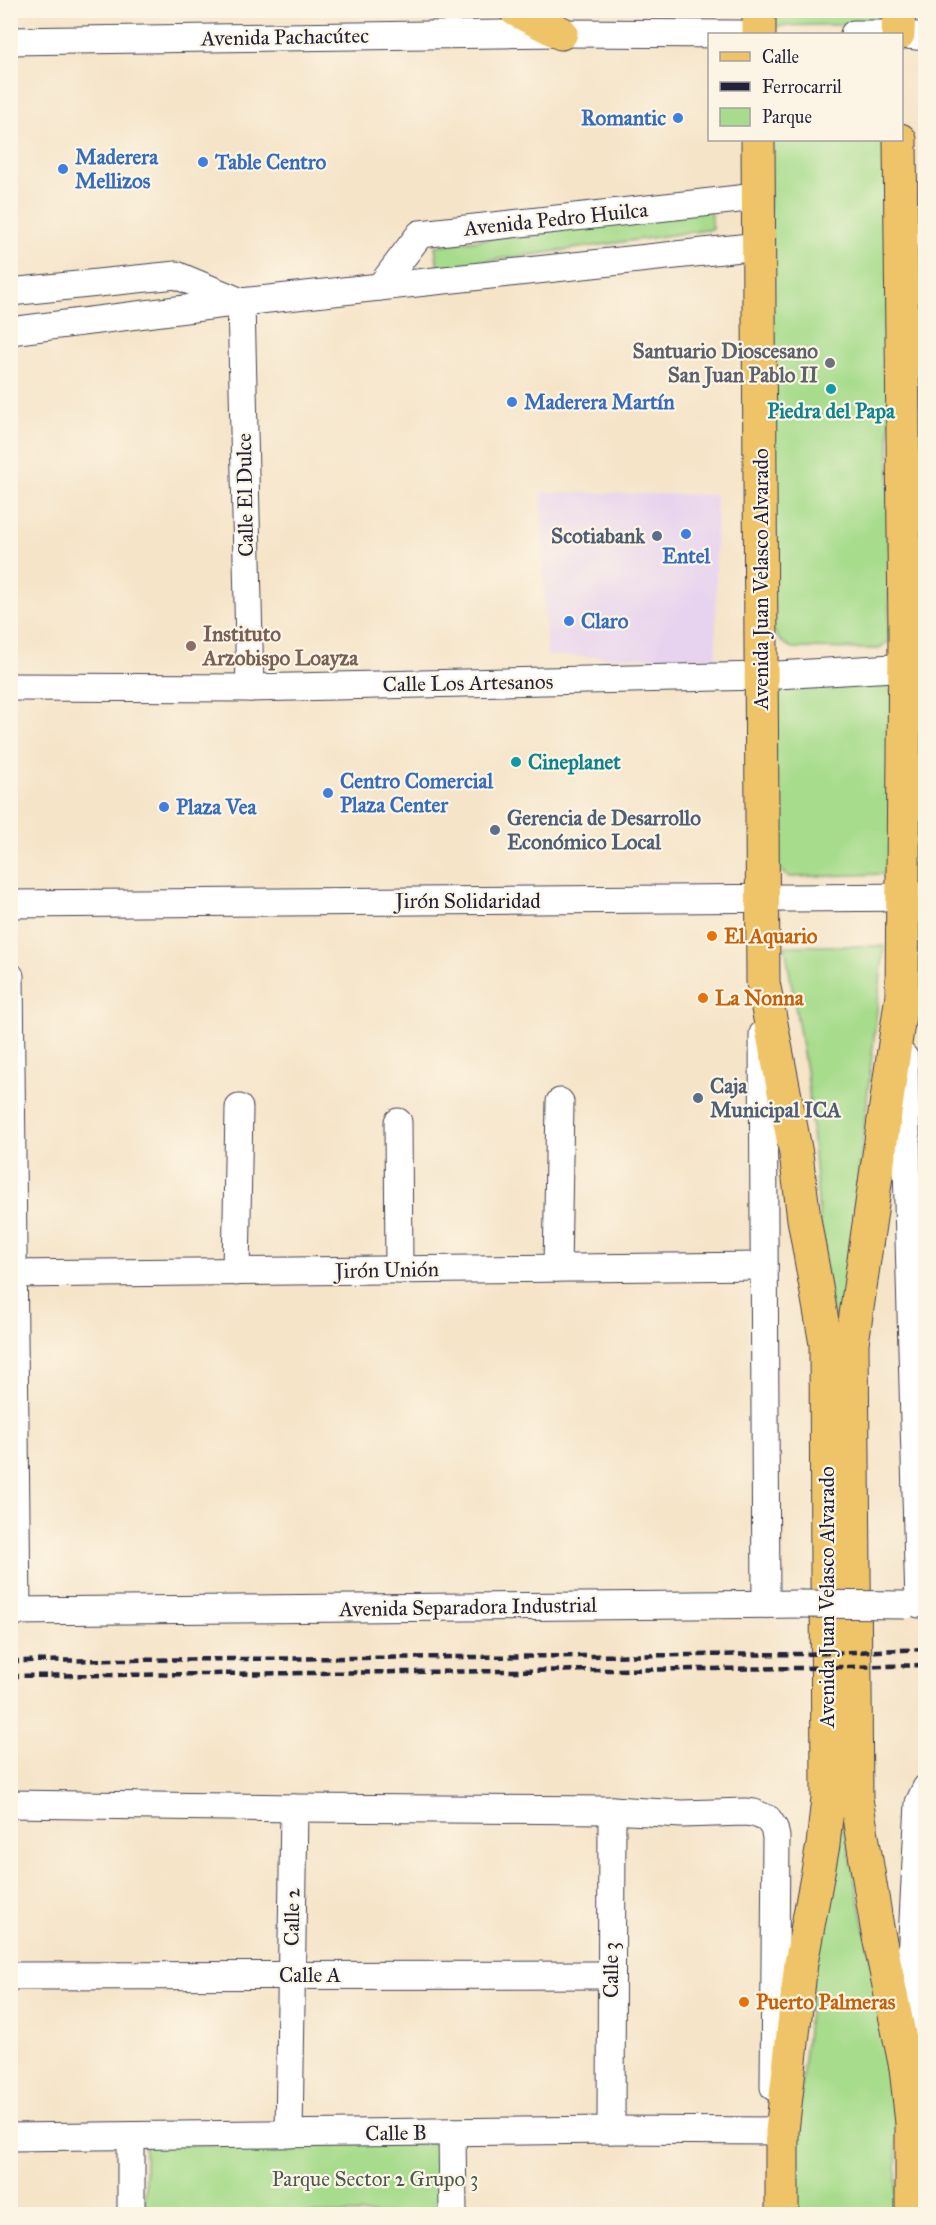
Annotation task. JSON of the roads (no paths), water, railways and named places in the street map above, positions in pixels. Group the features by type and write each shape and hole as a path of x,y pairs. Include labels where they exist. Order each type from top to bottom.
{"main road":[{"path":"516,10 561,33"},
{"path":"759,10 759,33"},
{"path":"898,33 899,10"},
{"name":"Avenida Juan Velasco Alvarado","path":"758,141 763,982 796,1154 804,1220 826,1344 828,1798 823,1845 801,1963 778,2131 782,2214"},
{"name":"Avenida Juan Velasco Alvarado","path":"900,141 914,236 914,897 852,1343 856,1799 877,1927 919,2123 912,2214"}],"street":[{"name":"Avenida Pachacútec","path":"10,41 561,33 708,34"},
{"path":"903,35 926,37"},
{"name":"Avenida Pedro Huilca","path":"380,287 420,234 757,197"},
{"path":"10,331 241,302 759,246"},
{"path":"10,292 176,274 241,302"},
{"name":"Calle El Dulce","path":"241,302 250,688"},
{"name":"Calle Los Artesanos","path":"10,687 250,688 761,676 915,666"},
{"name":"Jirón Solidaridad","path":"10,904 914,897"},
{"path":"10,976 14,1611"},
{"name":"Avenida Juan Velasco Alvarado","path":"763,982 766,1604"},
{"name":"Avenida Juan Velasco Alvarado","path":"902,995 917,1262 917,1604"},
{"path":"557,1268 560,1102"},
{"path":"236,1272 239,1108"},
{"path":"398,1122 399,1270"},
{"name":"Jirón Unión","path":"12,1274 764,1266"},
{"name":"Avenida Separadora Industrial","path":"14,1611 917,1604"},
{"name":"Avenida Juan Velasco Alvarado","path":"906,2068 924,1798"},
{"path":"10,1804 612,1810"},
{"name":"Calle 2","path":"289,2134 294,1808"},
{"name":"Avenida Juan Velasco Alvarado","path":"612,1810 682,1814 746,1812 768,1819 774,1828 776,1837 778,2131"},
{"name":"Calle 3","path":"611,2130 612,1810"},
{"name":"Calle A","path":"10,1976 610,1975"},
{"name":"Calle B","path":"10,2137 611,2130 778,2131"},
{"path":"452,2132 453,2214"},
{"path":"131,2136 131,2214"}],"railway":[{"path":"10,1661 805,1654 926,1649"},
{"path":"10,1676 926,1665"}],"place":[{"name":"Romantic","path":"678,118"},
{"name":"Table Centro","path":"203,162"},
{"name":"Maderera Mellizos","path":"63,169"},
{"name":"Santuario Dioscesano San Juan Pablo II","path":"830,363"},
{"name":"Piedra del Papa","path":"831,389"},
{"name":"Maderera Martín","path":"512,402"},
{"name":"Entel","path":"686,534"},
{"name":"Scotiabank","path":"657,536"},
{"name":"Claro","path":"569,621"},
{"name":"Instituto Arzobispo Loayza","path":"191,646"},
{"name":"Cineplanet","path":"516,762"},
{"name":"Centro Comercial Plaza Center","path":"328,793"},
{"name":"Plaza Vea","path":"164,807"},
{"name":"Gerencia de Desarrollo Económico Local","path":"495,830"},
{"name":"El Aquario","path":"712,936"},
{"name":"La Nonna","path":"703,998"},
{"name":"Caja Municipal ICA","path":"698,1098"},
{"name":"Puerto Palmeras","path":"744,2002"}],"park label":[{"name":"Parque Sector 2 Grupo 3","path":"375,2179"}]}
